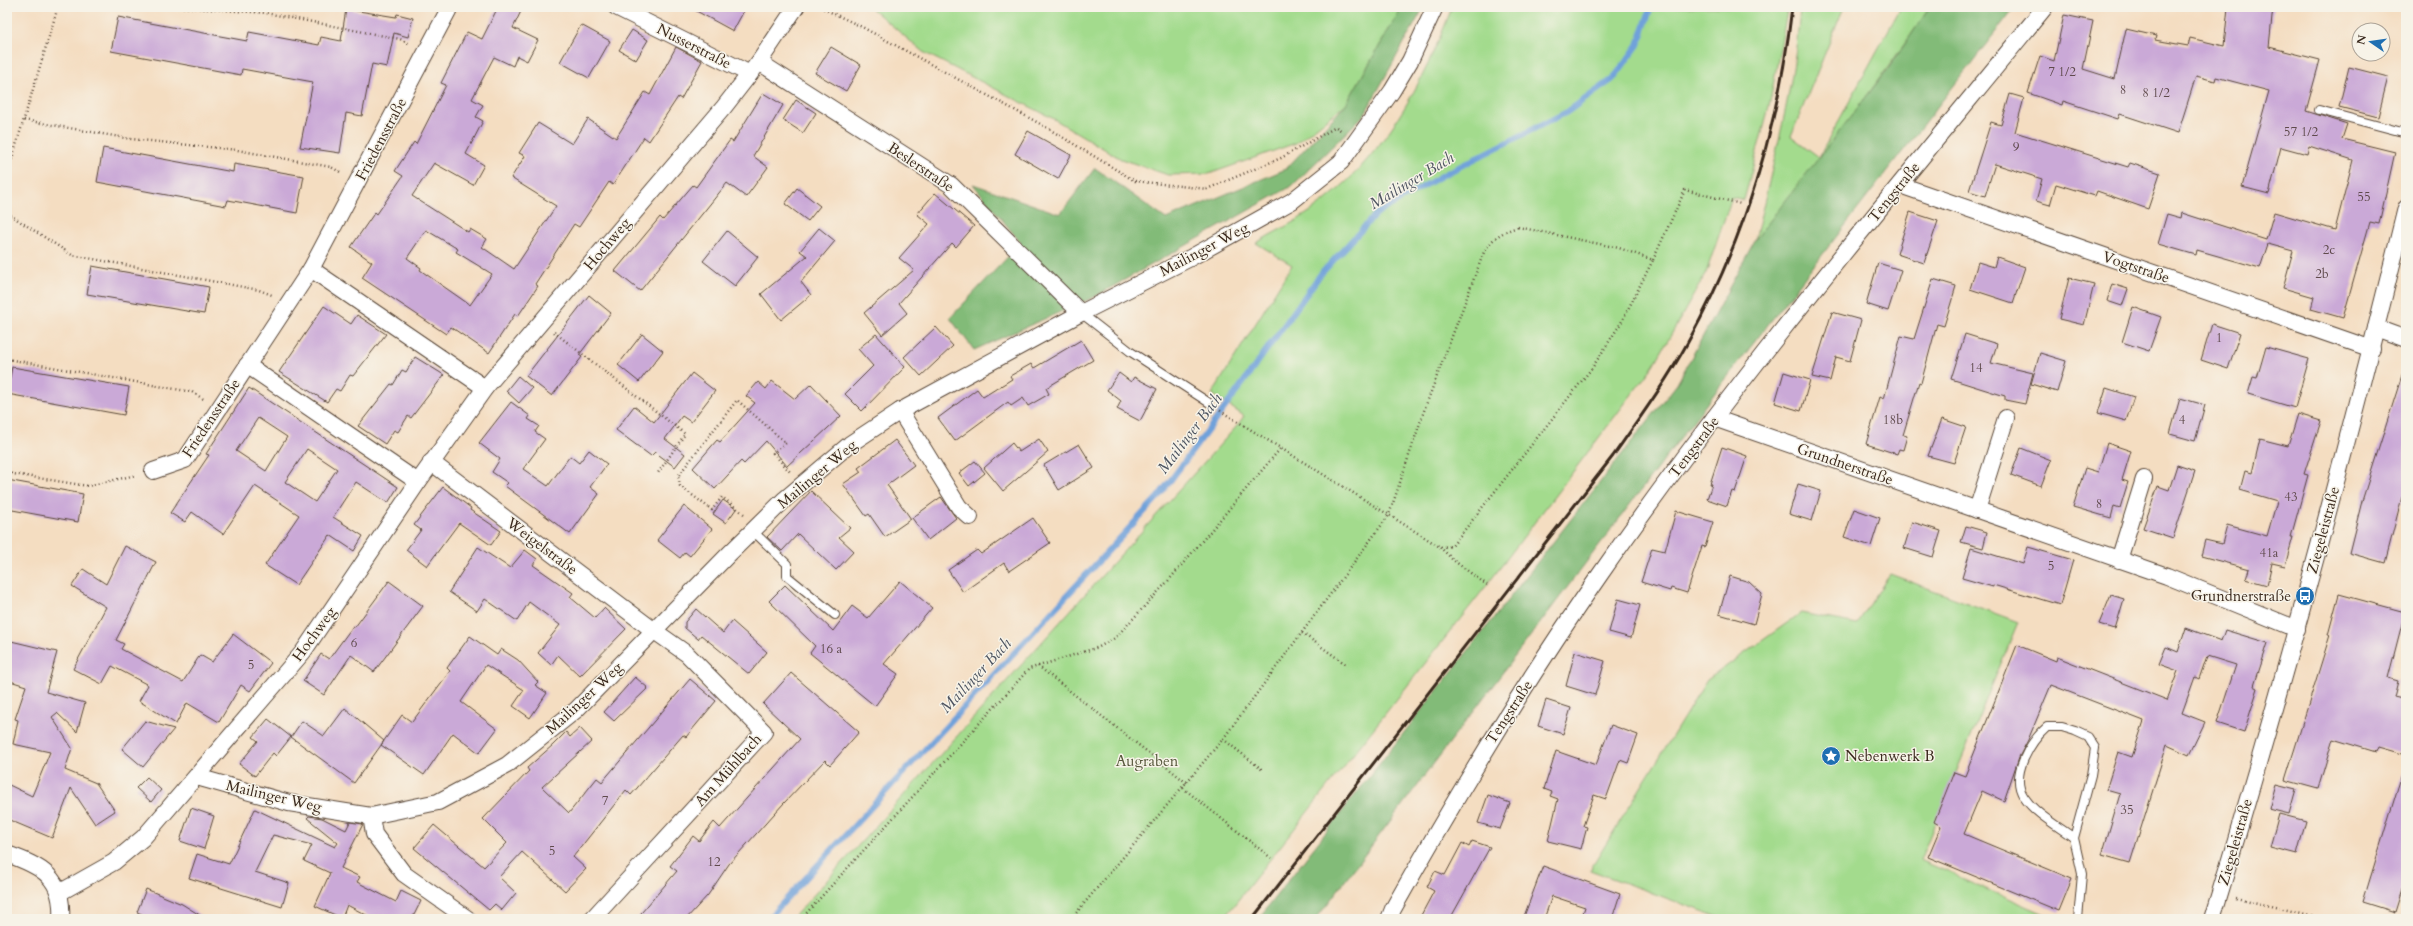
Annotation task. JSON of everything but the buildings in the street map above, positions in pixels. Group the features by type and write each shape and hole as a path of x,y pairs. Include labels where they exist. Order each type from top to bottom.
{"street":[{"name":"Friedensstraße","path":"153,471 184,460 246,365 290,302 358,183 450,7"},
{"name":"Nusserstraße","path":"616,7 755,68"},
{"name":"Hochweg","path":"59,893 114,862 143,838 303,652 418,482 485,388 755,68 796,7"},
{"name":"Mailinger Weg","path":"197,777 289,803 371,816 438,802 507,765 576,710 653,630 756,528 802,485 850,444 900,411 1081,313 1190,258 1292,201 1341,162 1356,143 1406,67 1435,7"},
{"name":"Tengstraße","path":"1389,919 1392,909 1497,729 1599,576 1714,418 1900,184 2045,7"},
{"name":"Beslerstraße","path":"755,68 951,185 1081,313"},
{"name":"Vogtstraße","path":"1900,184 2372,350"},
{"name":"Ziegeleistraße","path":"2212,919 2297,629 2372,350 2376,328 2406,208"},
{"path":"310,269 485,388"},
{"path":"2376,328 2406,339"},
{"path":"246,365 418,482"},
{"path":"900,411 959,507 970,516"},
{"name":"Grundnerstraße","path":"1714,418 2166,576 2297,629"},
{"path":"1977,510 2006,418"},
{"name":"Weigelstraße","path":"432,462 653,630"},
{"path":"2119,560 2144,479"},
{"name":"Am Mühlbach","path":"592,919 764,732 687,654 653,630"},
{"path":"371,816 374,834 404,874 467,919"},
{"path":"7,854 34,864 50,876 59,893 60,919"}],"lane":[{"path":"2319,110 2406,133"},
{"path":"1081,313 1131,352 1208,402"},
{"path":"756,528 787,564 787,576 835,615"},
{"path":"2074,838 2031,806 2023,796 2019,775 2022,764 2030,745 2048,727 2062,727 2075,731 2088,737 2095,748 2091,775 2074,838 2082,874 2078,919"}],"path":[{"path":"7,175 8,165 24,120 58,7"},
{"path":"179,7 196,10 266,13 400,39 427,52"},
{"path":"820,7 862,27 1044,126 1135,181 1207,189 1280,158 1336,127 1356,143"},
{"path":"24,120 131,138 237,150 331,167 358,183"},
{"path":"1440,547 1452,546 1592,368 1621,323 1653,260 1685,190 1741,204"},
{"path":"7,213 72,255 259,290 290,302"},
{"path":"1071,919 1223,739 1389,515 1426,405 1484,252 1491,241 1502,232 1518,227 1619,248 1653,260"},
{"path":"541,322 685,434 658,473"},
{"path":"7,359 192,392 218,409"},
{"path":"756,528 722,497 712,510 680,486 678,476 737,400 786,443 773,454 802,485"},
{"path":"1208,402 1233,420 1440,547 1453,560 1487,585"},
{"path":"801,919 1029,669 1099,647 1115,638 1169,580 1280,449"},
{"path":"7,473 88,486 153,471"},
{"path":"1302,633 1347,665"},
{"path":"1038,666 1187,783"},
{"path":"1223,739 1264,771"},
{"path":"1183,788 1271,858"},
{"path":"2220,894 2326,919"}],"green space":[{"path":"870,7 1402,7 1346,104 1296,143 1209,174 1168,175 1121,159 1054,119 923,52"},
{"path":"1402,7 1424,7 1364,115 1292,186 1094,297 974,350 950,318 1021,243 973,184 1060,214 1095,168 1166,219 1286,169 1346,104"},
{"name":"Augraben","path":"1452,7 1788,7 1769,107 1744,200 1732,197 1706,273 1654,365 1487,585 1223,919 792,919 1236,427 1244,416 1212,394 1292,265 1256,243 1311,211 1336,191 1379,145 1397,120 1428,65"},
{"path":"1800,7 1844,7 1791,136 1819,157 1901,7 1930,7 1867,96 1755,240 1788,95"},
{"path":"1930,7 2015,7 1697,416 1316,919 1258,919 1677,384 1755,240 1890,66"},
{"path":"1890,574 2018,622 1920,860 2056,919 1723,919 1590,870 1707,680 1801,613 1857,624"}],"waterway":[{"name":"Mailinger Bach","path":"768,919 1158,497 1238,390 1320,275 1376,214 1443,175 1567,112 1613,79 1638,45 1651,7"}],"railway":[{"path":"1252,919 1613,456 1680,357 1708,303 1743,222 1768,138 1786,51 1792,7"}],"place":[{"name":"Grundnerstraße","path":"2305,596"},
{"name":"Nebenwerk B","path":"1831,756"}]}
